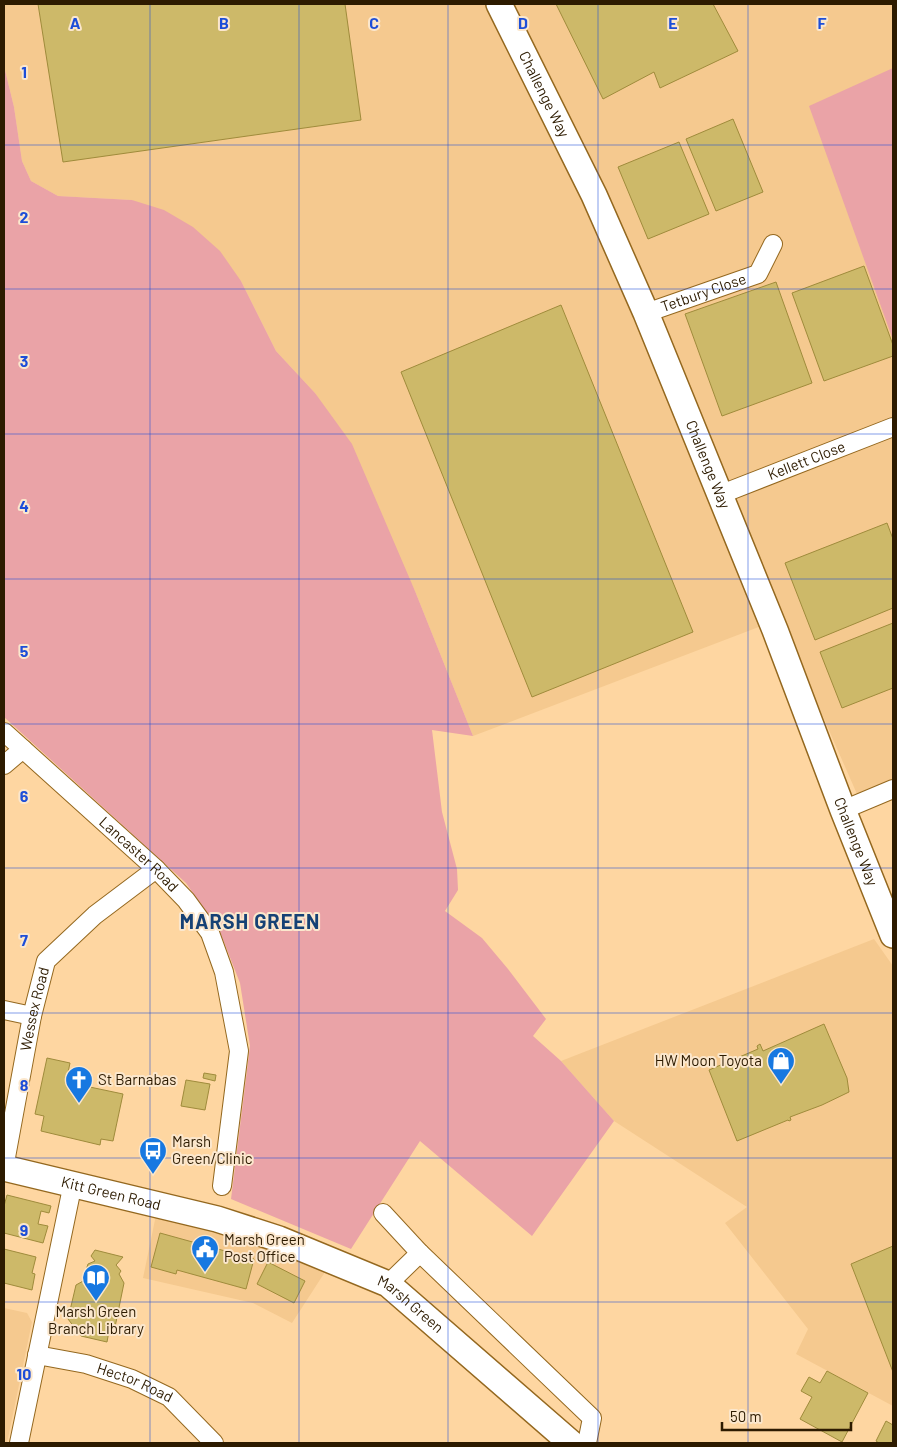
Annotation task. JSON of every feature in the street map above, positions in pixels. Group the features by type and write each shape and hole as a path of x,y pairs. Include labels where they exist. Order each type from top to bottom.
{"street":[{"name":"Challenge Way","path":"499,4 594,195 646,313 775,630 843,810 893,935"},
{"name":"Tetbury Close","path":"646,313 758,274 773,244"},
{"name":"Kellett Close","path":"719,496 893,427"},
{"name":"Lancaster Road","path":"4,732 156,869 186,900 210,934 224,972 239,1051 222,1186"},
{"path":"4,765 23,749"},
{"path":"843,810 893,790"},
{"name":"Wessex Road","path":"4,1168 32,1016 46,961 95,915 156,869"},
{"path":"4,1010 32,1016"},
{"name":"Kitt Green Road","path":"4,1168 218,1218"},
{"path":"19,1443 73,1183"},
{"path":"383,1213 420,1254 592,1418 587,1443"},
{"name":"Marsh Green","path":"218,1218 279,1239 388,1284 571,1443"},
{"path":"388,1284 420,1254"},
{"name":"Hector Road","path":"37,1355 86,1364 132,1379 169,1397 214,1443"}],"shaded area":[{"path":"4,4 893,4 893,779 857,794 780,619 473,736 415,591 315,393 276,351 241,281 132,200 58,196 31,181 22,161 14,107 4,66"},
{"path":"4,66 14,107 22,161 31,181 58,196 132,200 164,210 193,227 220,251 241,281 276,351 315,393 352,444 415,591 473,736 432,730 442,812 457,869 458,890 445,911 482,938 508,969 546,1019 533,1036 561,1061 614,1121 532,1236 420,1141 351,1249 231,1199 250,1046 240,983 220,932 186,883 4,717"},
{"path":"893,68 893,340 809,106"},
{"path":"874,939 893,966 893,1406 796,1354 808,1329 725,1223 747,1207 614,1121 561,1061"},
{"path":"156,1215 272,1246 325,1272 292,1323 253,1303 143,1278"},
{"path":"4,1308 27,1313 32,1322 7,1443 4,1443"}],"building":[{"path":"38,4 345,4 361,120 63,162"},
{"path":"556,4 713,4 738,51 660,88 654,72 603,99"},
{"path":"733,119 763,192 716,211 686,139"},
{"path":"679,142 709,214 648,239 618,167"},
{"path":"864,266 893,345 893,356 824,381 792,293"},
{"path":"776,282 812,383 722,416 685,314"},
{"path":"561,305 693,632 532,697 401,372"},
{"path":"887,523 893,539 893,608 815,640 785,563"},
{"path":"893,623 893,688 842,708 820,652"},
{"name":"HW Moon Toyota","path":"824,1024 847,1078 849,1092 790,1117 791,1120 789,1121 737,1141 709,1070 758,1049 757,1046 760,1044 763,1051"},
{"name":"St Barnabas","path":"47,1058 70,1063 66,1082 123,1094 113,1141 101,1139 100,1145 41,1131 44,1116 35,1114"},
{"path":"204,1073 216,1075 215,1081 203,1078"},
{"path":"186,1080 210,1084 205,1110 181,1106"},
{"path":"7,1195 51,1206 49,1213 41,1211 38,1224 48,1226 43,1243 4,1233 4,1206"},
{"path":"160,1233 254,1259 246,1289 177,1270 176,1274 151,1267"},
{"path":"893,1246 893,1372 851,1264"},
{"path":"4,1249 36,1257 32,1273 35,1274 32,1290 4,1283"},
{"name":"Marsh Green Branch Library","path":"95,1250 123,1257 116,1265 121,1271 119,1274 124,1283 114,1332 109,1331 107,1342 81,1336 68,1319 76,1285 85,1280 84,1276 88,1264 95,1261 91,1256"},
{"path":"268,1262 305,1281 294,1303 257,1284"},
{"path":"827,1371 868,1393 842,1442 800,1419 812,1397 801,1391 809,1377 820,1383"},
{"path":"886,1421 893,1425 893,1443 879,1443 876,1441"}],"place":[{"name":"HW Moon Toyota","path":"781,1085"},
{"name":"St Barnabas","path":"79,1104"},
{"name":"Marsh Green/Clinic","path":"153,1175"},
{"name":"Marsh Green Post Office","path":"205,1273"},
{"name":"Marsh Green Branch Library","path":"96,1302"}],"district":[{"name":"MARSH GREEN","path":"250,922"}]}
